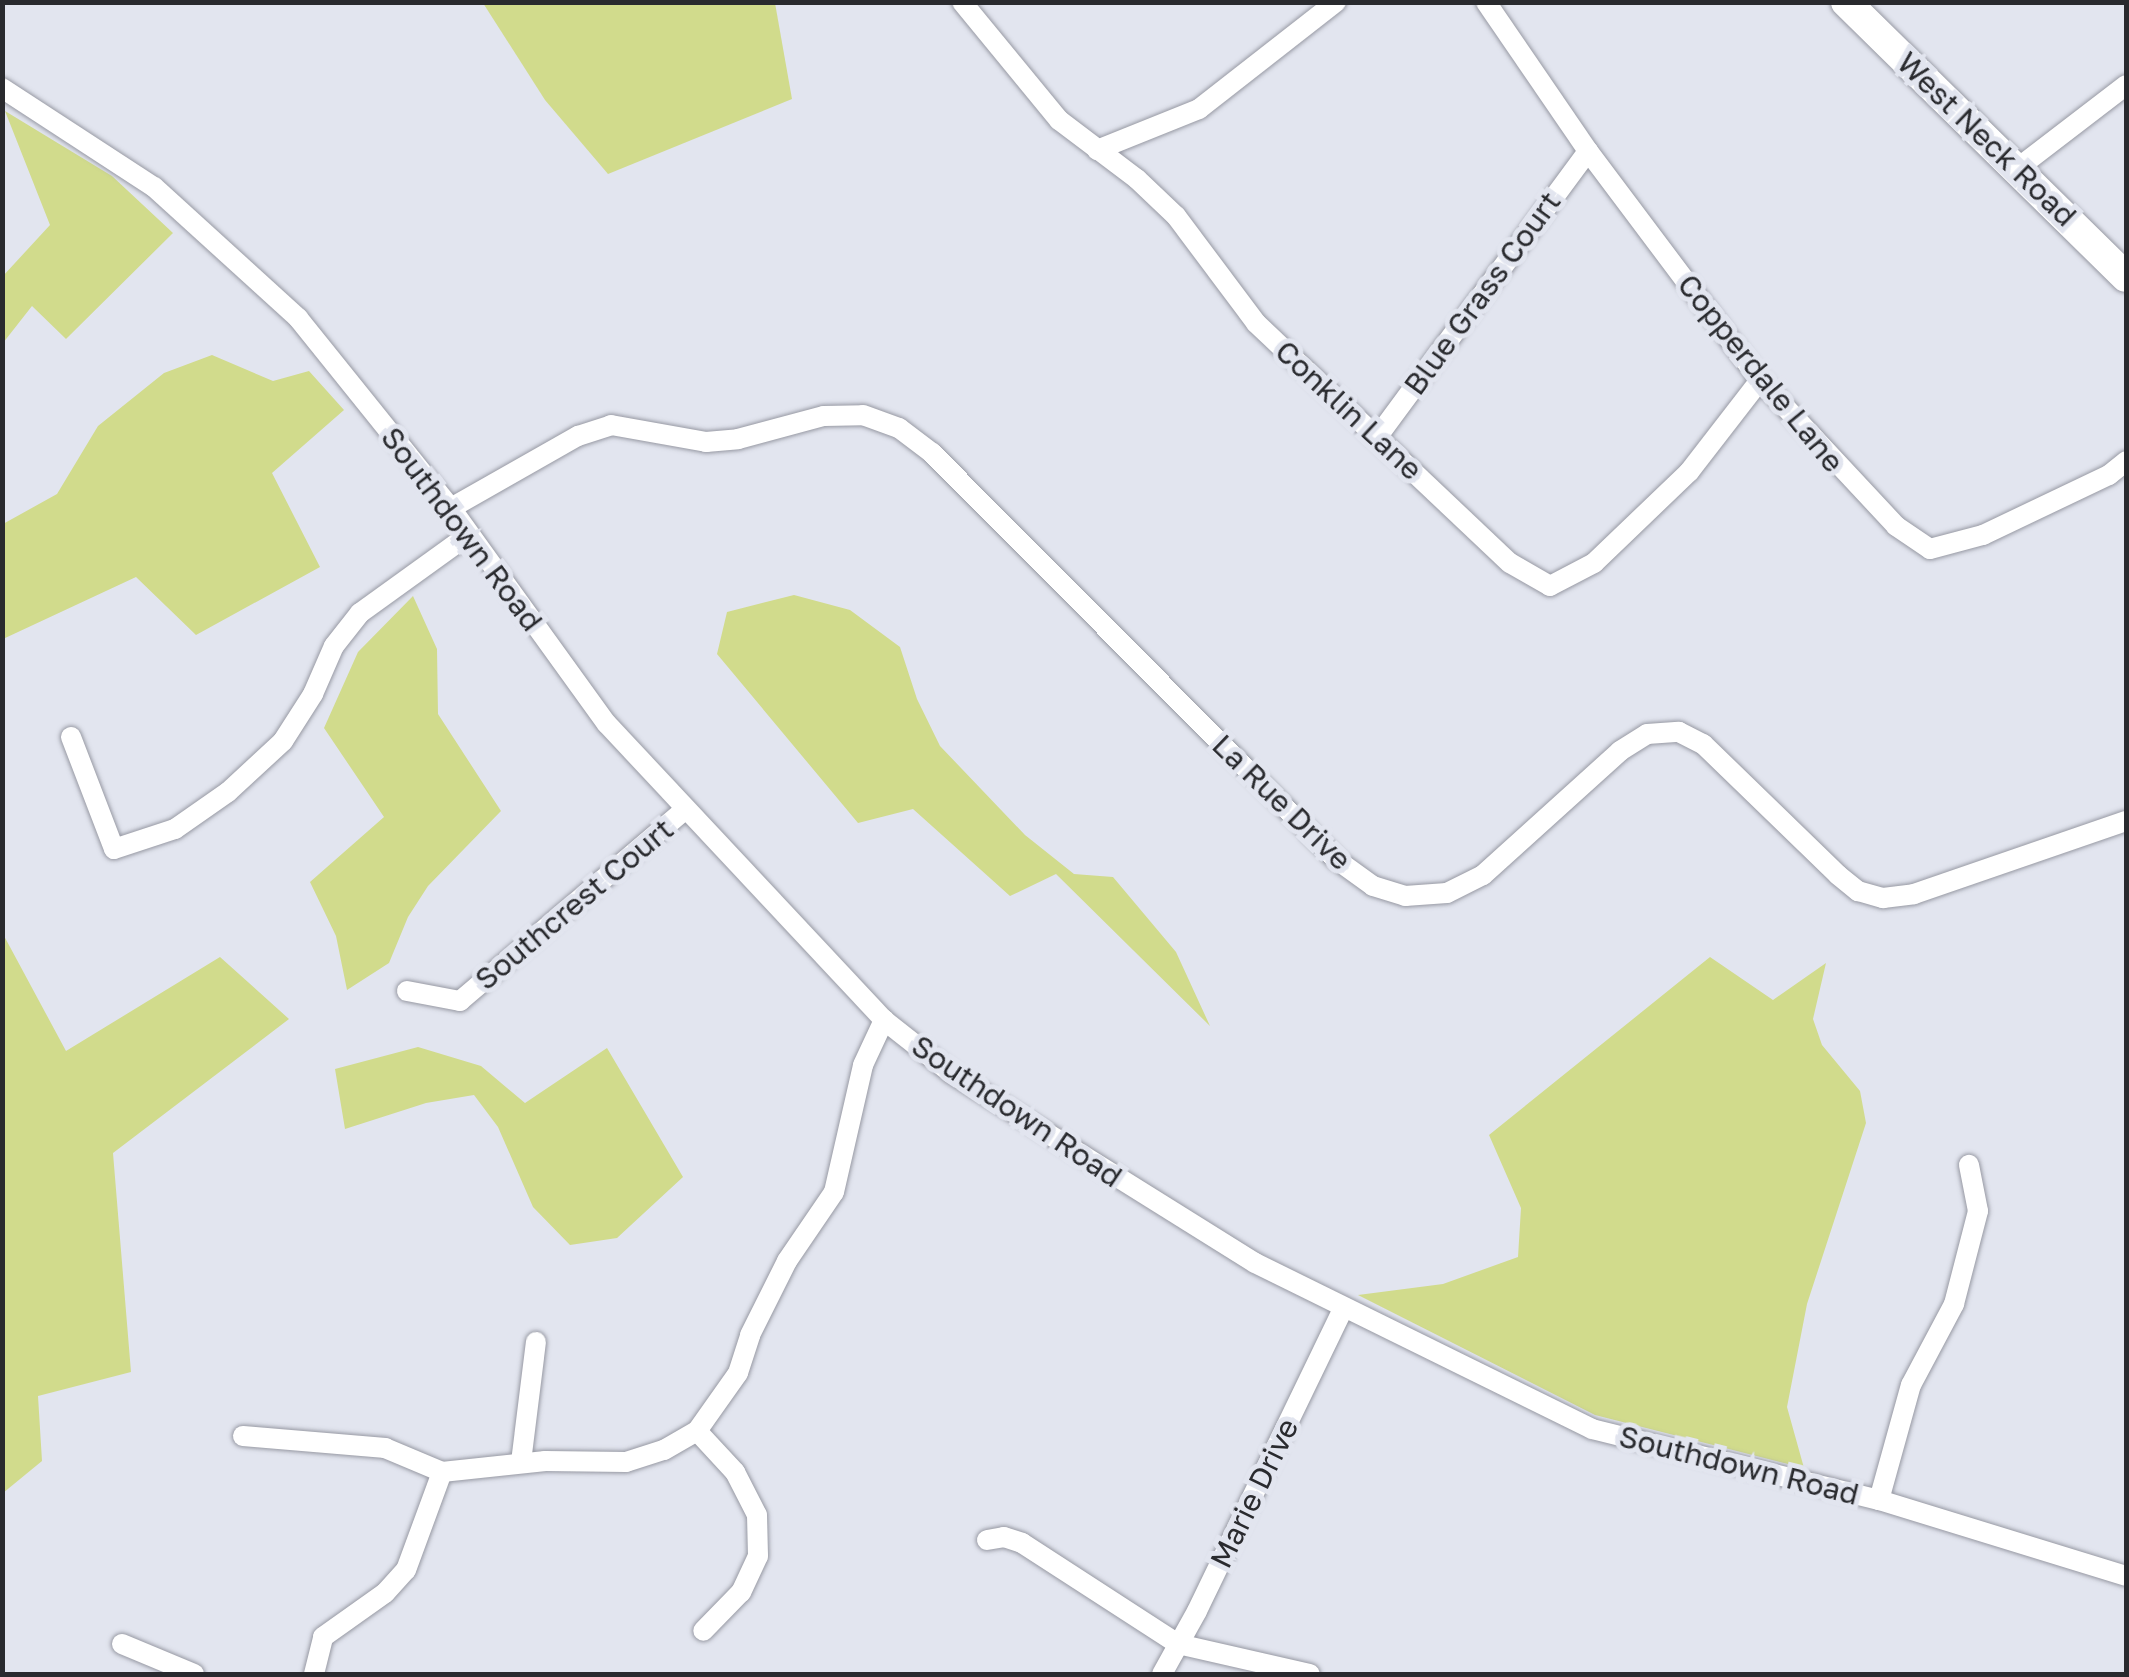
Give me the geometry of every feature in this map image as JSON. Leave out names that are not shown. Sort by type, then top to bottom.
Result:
[{"type":"street","name":"Conklin Lane","points":[[962,2],[1058,120],[1137,178],[1176,216],[1256,322],[1510,563],[1550,586],[1594,563],[1688,472],[1760,380]]},
{"type":"street","points":[[1097,150],[1199,109],[1336,2]]},
{"type":"street","name":"Copperdale Lane","points":[[1486,2],[1588,151],[1760,380],[1849,481],[1896,526],[1930,549],[1982,535],[2109,475],[2126,462]]},
{"type":"street","name":"West Neck Road","points":[[1846,2],[2126,276]]},
{"type":"street","points":[[2018,168],[2126,84]]},
{"type":"street","name":"Southdown Road","points":[[2,88],[154,187],[298,318],[451,508],[607,724],[683,811],[884,1020],[1023,1122],[1255,1263],[1592,1428],[1880,1500],[2126,1576]]},
{"type":"street","name":"Blue Grass Court","points":[[1378,436],[1588,151]]},
{"type":"street","name":"La Rue Drive","points":[[451,508],[578,436],[611,425],[706,442],[738,439],[824,416],[863,416],[899,428],[932,453],[1336,860],[1373,886],[1405,896],[1446,893],[1483,875],[1620,751],[1647,734],[1679,732],[1702,744],[1858,892],[1884,898],[1914,894],[2126,821]]},
{"type":"street","points":[[72,737],[114,848],[175,829],[228,792],[283,741],[313,694],[334,646],[360,613],[468,535]]},
{"type":"street","name":"Southcrest Court","points":[[406,992],[460,1001],[683,811]]},
{"type":"street","points":[[243,1436],[385,1448],[442,1472],[521,1462],[626,1462],[664,1450],[696,1431],[738,1373],[750,1334],[786,1261],[834,1192],[863,1065],[884,1020]]},
{"type":"street","points":[[1880,1500],[1911,1385],[1954,1304],[1978,1210],[1969,1165]]},
{"type":"street","name":"Marie Drive","points":[[1162,1674],[1343,1309]]},
{"type":"street","points":[[521,1462],[536,1342]]},
{"type":"street","points":[[696,1431],[735,1472],[757,1515],[758,1556],[741,1592],[703,1631]]},
{"type":"street","points":[[314,1674],[323,1637],[385,1593],[406,1570],[442,1472]]},
{"type":"street","points":[[987,1540],[1004,1537],[1022,1543],[1178,1644],[1310,1674]]},
{"type":"street","points":[[122,1644],[194,1674]]},
{"type":"green space","points":[[483,3],[775,3],[792,99],[608,174],[545,100]]},
{"type":"green space","points":[[5,111],[112,176],[173,233],[66,339],[32,306],[3,343],[3,276],[50,225]]},
{"type":"green space","points":[[212,355],[273,381],[309,371],[344,410],[272,473],[320,567],[196,635],[136,577],[3,639],[3,524],[57,494],[98,426],[164,373]]},
{"type":"green space","points":[[794,595],[850,610],[900,647],[917,699],[940,746],[1025,835],[1074,874],[1113,877],[1176,952],[1210,1026],[1056,874],[1010,896],[913,809],[858,823],[717,654],[727,612]]},
{"type":"green space","points":[[413,596],[437,649],[438,714],[501,811],[428,886],[408,917],[389,963],[347,990],[336,936],[310,882],[384,817],[324,728],[358,652]]},
{"type":"green space","points":[[3,934],[66,1051],[220,957],[289,1019],[113,1153],[131,1372],[38,1396],[42,1461],[3,1493]]},
{"type":"green space","points":[[1710,957],[1773,1000],[1826,963],[1813,1019],[1822,1045],[1860,1091],[1866,1123],[1807,1304],[1787,1407],[1804,1468],[1595,1415],[1358,1295],[1443,1284],[1518,1257],[1521,1208],[1489,1135]]},
{"type":"green space","points":[[418,1047],[481,1066],[525,1103],[607,1048],[683,1177],[617,1238],[570,1245],[533,1207],[498,1127],[474,1095],[426,1103],[345,1129],[335,1069]]}]
